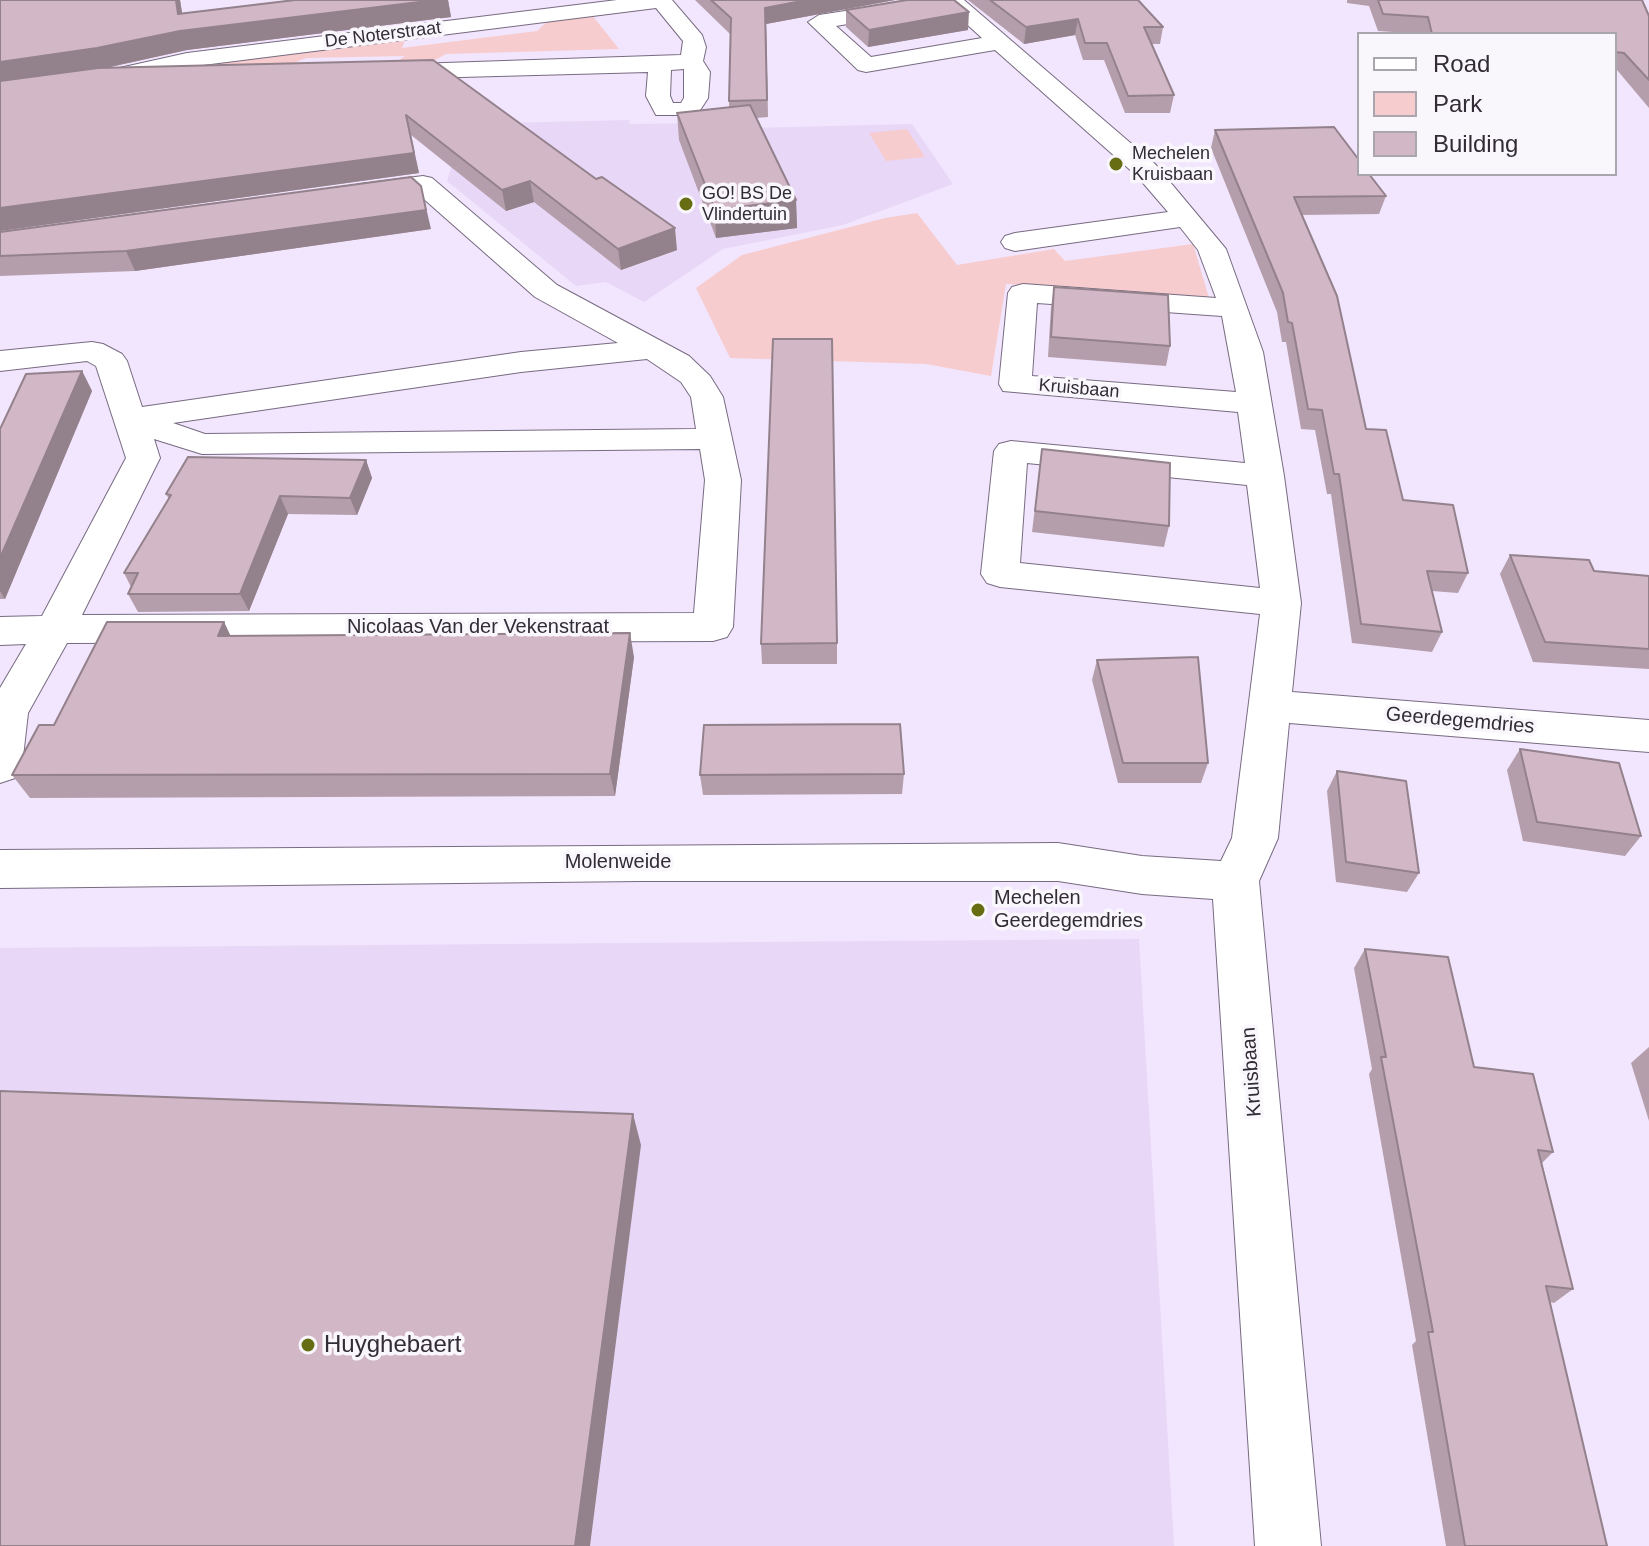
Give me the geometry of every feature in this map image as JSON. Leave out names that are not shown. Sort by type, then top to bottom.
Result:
[{"type":"street","name":"De Noterstraat","points":[[0,93],[106,78],[187,60],[660,0],[694,40],[691,61],[698,72],[696,98],[688,110],[665,110],[658,96],[660,65]]},
{"type":"street","points":[[834,0],[802,5],[866,65],[1000,42]]},
{"type":"street","name":"Kruisbaan","points":[[819,22],[939,2],[1000,42],[1146,170],[1212,249],[1235,308],[1255,403],[1281,603],[1255,838],[1235,881],[1288,1546]]},
{"type":"street","name":"De Noterstraat","points":[[363,73],[660,65],[691,61]]},
{"type":"street","name":"De Noterstraat","points":[[106,78],[242,76]]},
{"type":"street","name":"Nicolaas Van der Vekenstraat","points":[[0,631],[713,627],[723,480],[707,397],[694,376],[678,363],[649,349],[534,326],[423,184],[332,196]]},
{"type":"street","points":[[1015,242],[1187,218]]},
{"type":"street","name":"Kruisbaan","points":[[1235,308],[1023,293],[1015,384],[1255,403]]},
{"type":"street","points":[[130,419],[534,326],[649,349]]},
{"type":"street","points":[[0,361],[92,351],[111,361],[118,391],[143,458],[55,629],[4,720],[0,766]]},
{"type":"street","points":[[130,419],[202,444],[714,439]]},
{"type":"street","points":[[1266,476],[1011,451],[1000,574],[1281,603]]},
{"type":"street","name":"Geerdegemdries","points":[[1271,706],[1649,736]]},
{"type":"street","name":"Molenweide","points":[[0,869],[641,862],[1058,862],[1142,875],[1235,881]]},
{"type":"shaded area","name":"GO! BS De Vlindertuin","points":[[629,120],[630,124],[707,123],[752,128],[912,124],[953,184],[843,225],[723,249],[644,302],[606,282],[576,286],[447,181],[464,124]]},
{"type":"shaded area","points":[[1139,939],[1174,1546],[0,1546],[0,948]]},
{"type":"green space","points":[[592,15],[619,49],[446,54],[426,65],[391,66],[405,56],[306,58],[282,68],[185,67],[406,38],[402,48],[537,31],[549,20]]},
{"type":"green space","points":[[907,129],[925,157],[886,161],[869,133]]},
{"type":"green space","points":[[917,213],[957,265],[1054,249],[1065,261],[1193,244],[1209,298],[1006,284],[991,376],[926,364],[730,358],[696,288],[742,255],[885,218]]},
{"type":"building","points":[[0,0],[176,0],[178,14],[295,0],[436,0],[180,31],[97,48],[0,62]]},
{"type":"building","points":[[711,0],[807,0],[765,8],[767,100],[729,101],[731,18]]},
{"type":"building","points":[[907,0],[954,0],[969,12],[869,30],[846,10]]},
{"type":"building","points":[[990,0],[1138,0],[1163,27],[1144,27],[1174,95],[1128,96],[1107,43],[1085,43],[1078,19],[1026,27]]},
{"type":"building","points":[[1378,0],[1642,0],[1649,16],[1649,80],[1624,53],[1617,52],[1617,32],[1432,32],[1428,17],[1383,14]]},
{"type":"building","points":[[433,60],[596,179],[602,177],[675,228],[618,249],[530,181],[502,190],[406,115],[414,153],[0,208],[0,81],[98,68]]},
{"type":"building","points":[[750,105],[796,200],[715,210],[677,113]]},
{"type":"building","points":[[1334,127],[1357,157],[1357,176],[1371,176],[1386,196],[1294,197],[1337,296],[1366,429],[1386,430],[1403,500],[1453,505],[1468,573],[1427,571],[1442,632],[1361,624],[1339,474],[1334,474],[1322,410],[1308,409],[1292,323],[1288,322],[1283,293],[1215,130]]},
{"type":"building","points":[[411,177],[421,186],[426,210],[126,251],[0,256],[0,232]]},
{"type":"building","points":[[1054,287],[1168,295],[1170,346],[1051,337]]},
{"type":"building","points":[[773,339],[832,339],[837,643],[761,644]]},
{"type":"building","points":[[82,371],[0,558],[0,429],[26,374]]},
{"type":"building","points":[[1042,449],[1170,463],[1169,526],[1035,511]]},
{"type":"building","points":[[188,457],[366,460],[350,498],[280,496],[240,594],[128,594],[138,573],[124,573],[171,495],[166,494]]},
{"type":"building","points":[[1510,555],[1589,560],[1594,571],[1649,576],[1649,649],[1545,642]]},
{"type":"building","points":[[107,622],[224,622],[218,636],[630,633],[610,774],[12,775],[39,725],[54,725]]},
{"type":"building","points":[[1198,657],[1208,763],[1123,763],[1097,660]]},
{"type":"building","points":[[900,724],[904,774],[700,775],[704,725]]},
{"type":"building","points":[[1520,749],[1619,763],[1641,836],[1537,822]]},
{"type":"building","points":[[1337,771],[1406,781],[1419,873],[1346,862]]},
{"type":"building","points":[[1365,949],[1448,957],[1474,1067],[1533,1074],[1553,1152],[1538,1150],[1573,1289],[1546,1286],[1607,1546],[1465,1546],[1428,1332],[1433,1332],[1381,1057],[1386,1057]]},
{"type":"building","name":"Huyghebaert","points":[[0,1091],[633,1114],[575,1546],[0,1546]]},
{"type":"place","name":"Mechelen Kruisbaan","points":[[1116,164]]},
{"type":"place","name":"GO! BS De Vlindertuin","points":[[686,204]]},
{"type":"place","name":"Mechelen Geerdegemdries","points":[[978,910]]},
{"type":"place","name":"Huyghebaert","points":[[308,1345]]}]
